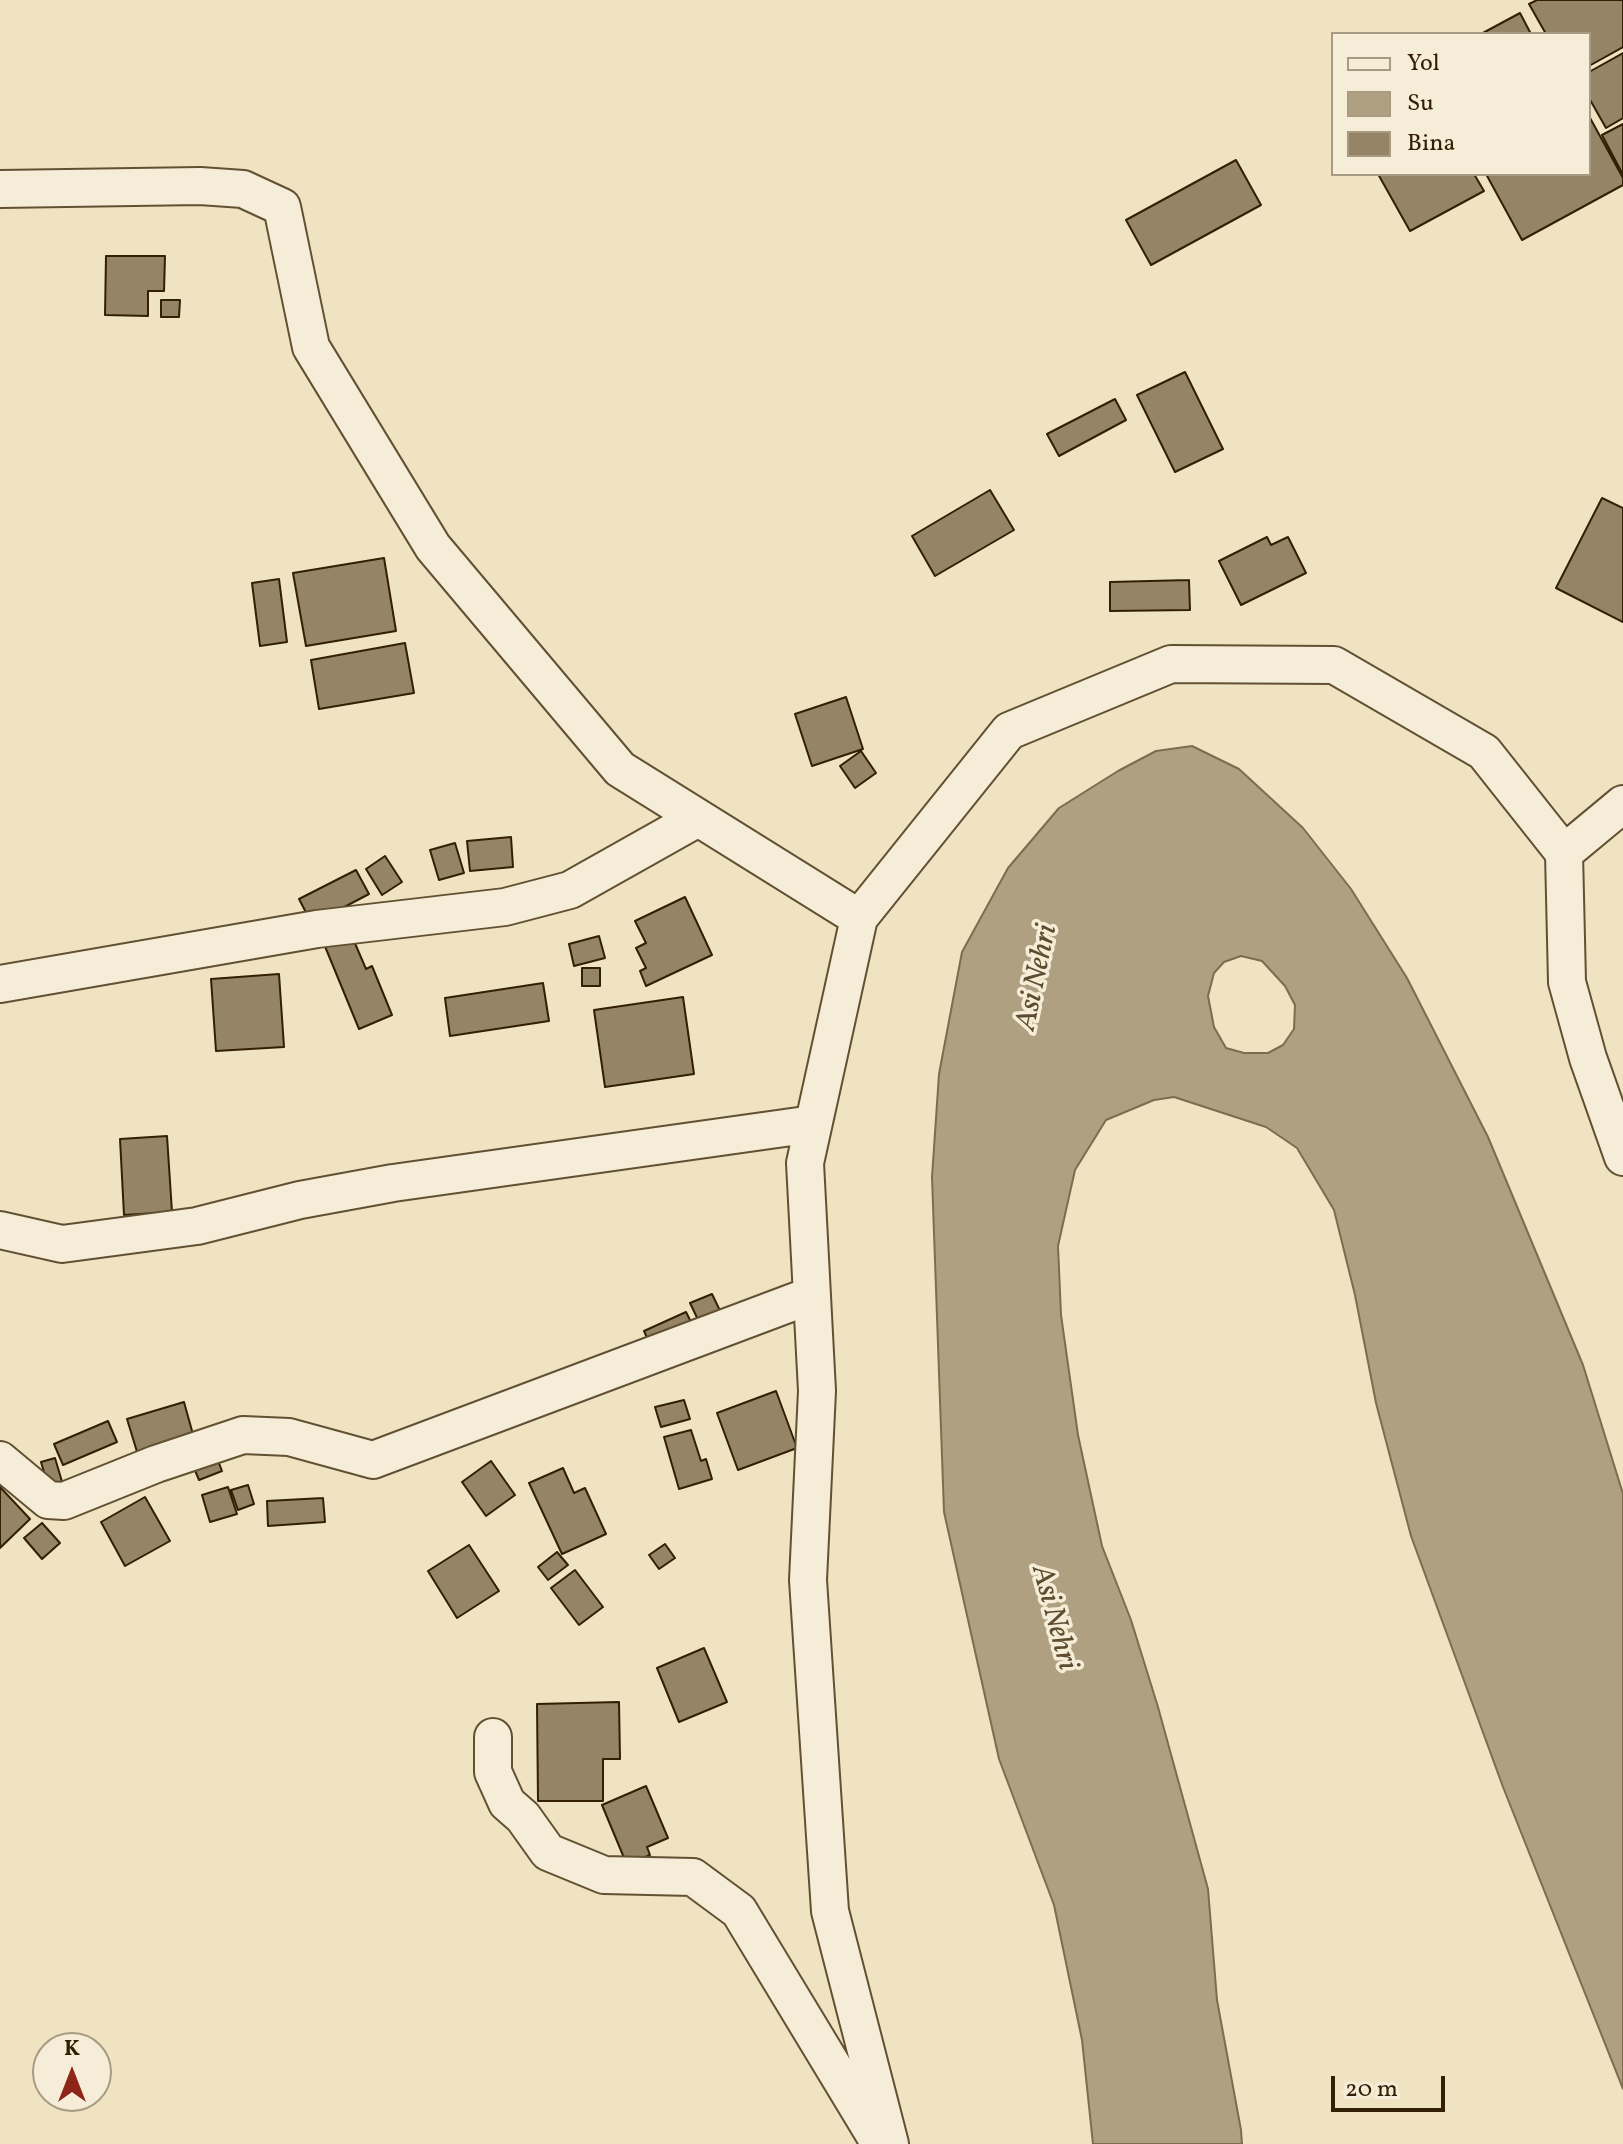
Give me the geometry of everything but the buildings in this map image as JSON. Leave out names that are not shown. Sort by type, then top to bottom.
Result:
[{"type":"street","points":[[0,189],[200,186],[243,189],[282,207],[311,347],[433,547],[620,769],[859,918]]},
{"type":"street","points":[[890,2144],[830,1911],[808,1580],[817,1391],[805,1163],[859,918],[1009,731],[1171,664],[1334,665],[1484,752],[1564,853],[1567,982],[1588,1058],[1623,1157]]},
{"type":"street","points":[[1564,853],[1623,804]]},
{"type":"street","points":[[0,984],[317,929],[505,907],[570,890],[698,818]]},
{"type":"street","points":[[0,1230],[62,1244],[197,1226],[300,1200],[393,1183],[813,1124]]},
{"type":"street","points":[[0,1460],[48,1500],[64,1501],[156,1464],[243,1435],[289,1437],[373,1460],[812,1295]]},
{"type":"street","points":[[493,1737],[493,1772],[507,1803],[523,1817],[548,1852],[604,1875],[693,1877],[739,1911],[880,2144]]},
{"type":"water","name":"Asi Nehri","points":[[1192,746],[1239,769],[1303,828],[1351,889],[1407,978],[1488,1137],[1583,1365],[1623,1494],[1623,2089],[1503,1787],[1411,1536],[1376,1403],[1355,1295],[1334,1210],[1297,1148],[1266,1127],[1174,1097],[1154,1100],[1106,1120],[1075,1170],[1058,1246],[1061,1315],[1078,1435],[1102,1546],[1131,1620],[1158,1707],[1208,1889],[1217,2000],[1242,2144],[1093,2144],[1082,2040],[1054,1905],[999,1759],[944,1512],[932,1177],[939,1074],[962,952],[1008,868],[1059,808],[1156,751]],"holes":[[[1241,956],[1262,961],[1285,986],[1295,1005],[1294,1029],[1283,1045],[1268,1053],[1244,1053],[1226,1048],[1214,1027],[1208,996],[1214,973],[1224,962]]]}]
